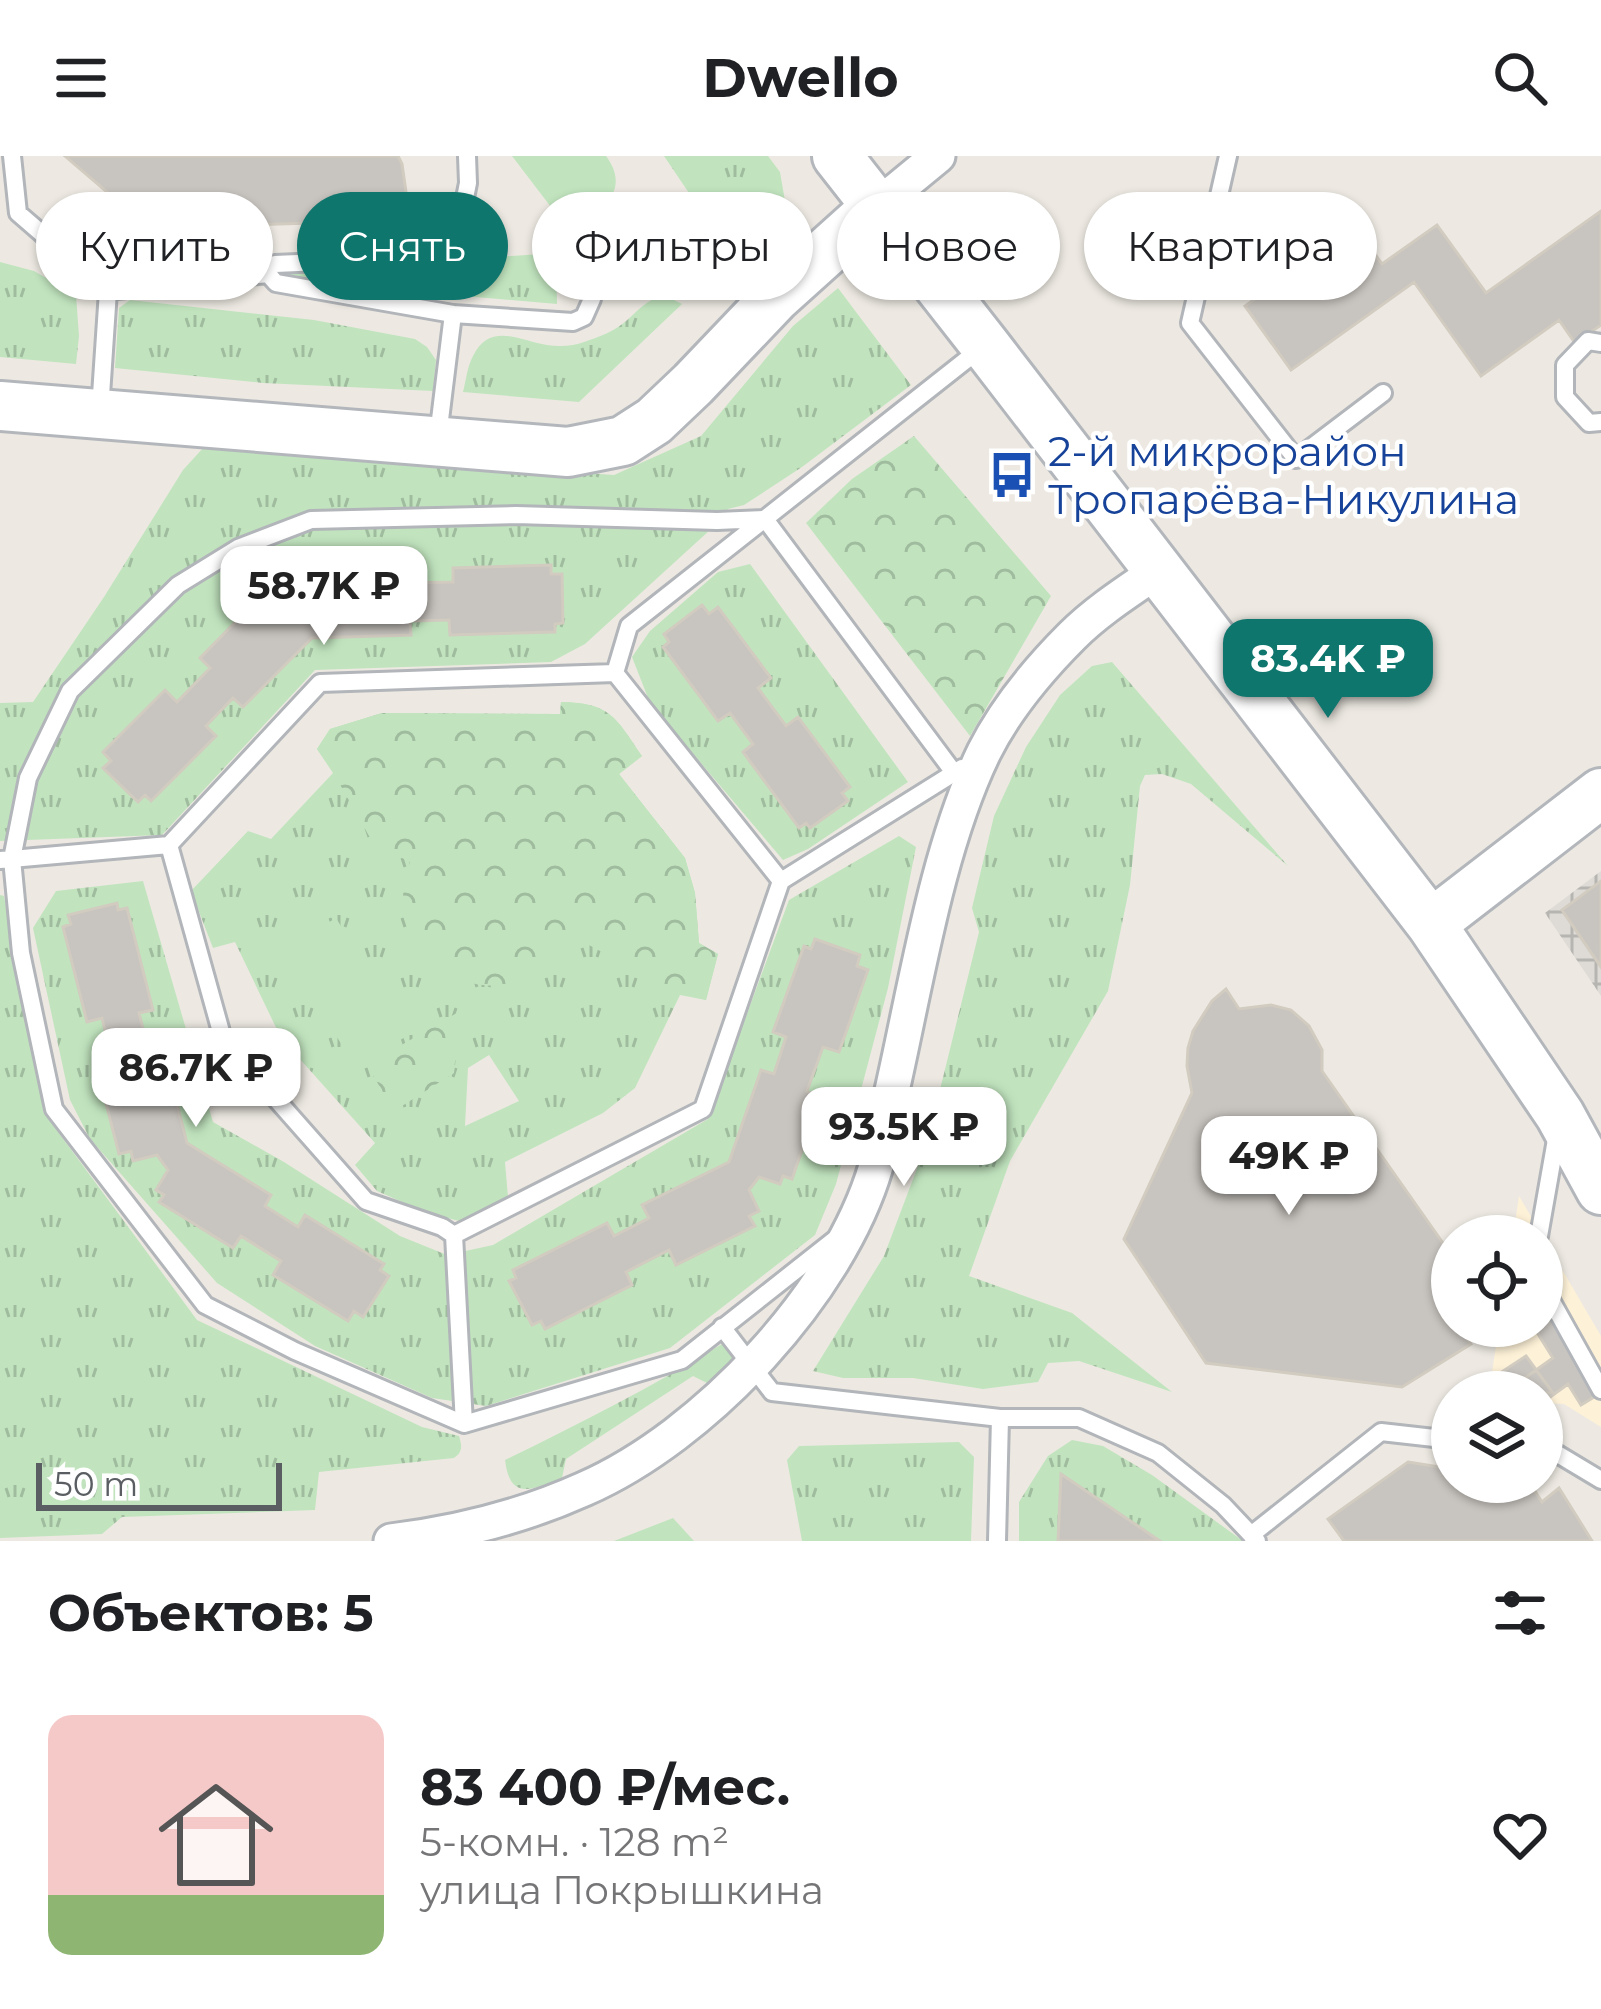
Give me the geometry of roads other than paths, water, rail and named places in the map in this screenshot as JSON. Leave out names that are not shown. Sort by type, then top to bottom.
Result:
[{"type":"main road","points":[[837,156],[865,192]]},
{"type":"main road","points":[[0,406],[568,452],[623,441],[654,421],[837,242]]},
{"type":"main road","points":[[949,300],[1431,924],[1560,1115],[1601,1190]]},
{"type":"main road","points":[[1431,924],[1601,793]]},
{"type":"street","points":[[894,192],[938,156]]},
{"type":"street","points":[[391,1541],[505,1518],[586,1489],[643,1456],[697,1417],[752,1366],[814,1292],[855,1223],[877,1165],[938,890],[962,805],[986,749],[1027,686],[1074,634],[1159,570]]},
{"type":"lane","points":[[12,156],[9,213],[36,234]]},
{"type":"lane","points":[[273,266],[434,256],[459,228],[468,182],[467,156]]},
{"type":"lane","points":[[1228,156],[1190,323],[1296,458],[1383,393]]},
{"type":"lane","points":[[273,280],[454,314],[573,322],[584,317],[592,300]]},
{"type":"lane","points":[[99,416],[108,300]]},
{"type":"lane","points":[[437,442],[454,314]]},
{"type":"lane","points":[[1601,343],[1588,341],[1565,365],[1565,397],[1589,423],[1601,422]]},
{"type":"lane","points":[[615,673],[629,626],[985,345]]},
{"type":"lane","points":[[765,519],[493,515],[311,520],[238,548],[178,586],[70,691],[28,778],[6,859],[54,1109],[205,1305],[295,1351],[464,1424],[682,1360],[855,1223]]},
{"type":"lane","points":[[765,519],[955,774]]},
{"type":"lane","points":[[6,859],[169,845],[320,683],[615,673]]},
{"type":"lane","points":[[615,673],[781,881]]},
{"type":"lane","points":[[454,1235],[703,1109],[781,881],[955,774],[986,749]]},
{"type":"lane","points":[[169,845],[223,1040],[366,1201],[454,1235]]},
{"type":"lane","points":[[1543,1215],[1560,1115]]},
{"type":"lane","points":[[454,1235],[464,1424]]},
{"type":"lane","points":[[1563,1322],[1601,1390]]},
{"type":"lane","points":[[722,1327],[772,1392],[1000,1418],[1079,1418],[1158,1453],[1223,1505],[1254,1538],[1381,1432],[1431,1438]]},
{"type":"lane","points":[[997,1541],[1000,1418]]},
{"type":"lane","points":[[1563,1457],[1601,1480]]},
{"type":"place","name":"2-й микрорайон Тропарёва-Никулина","points":[[1012,475]]}]
